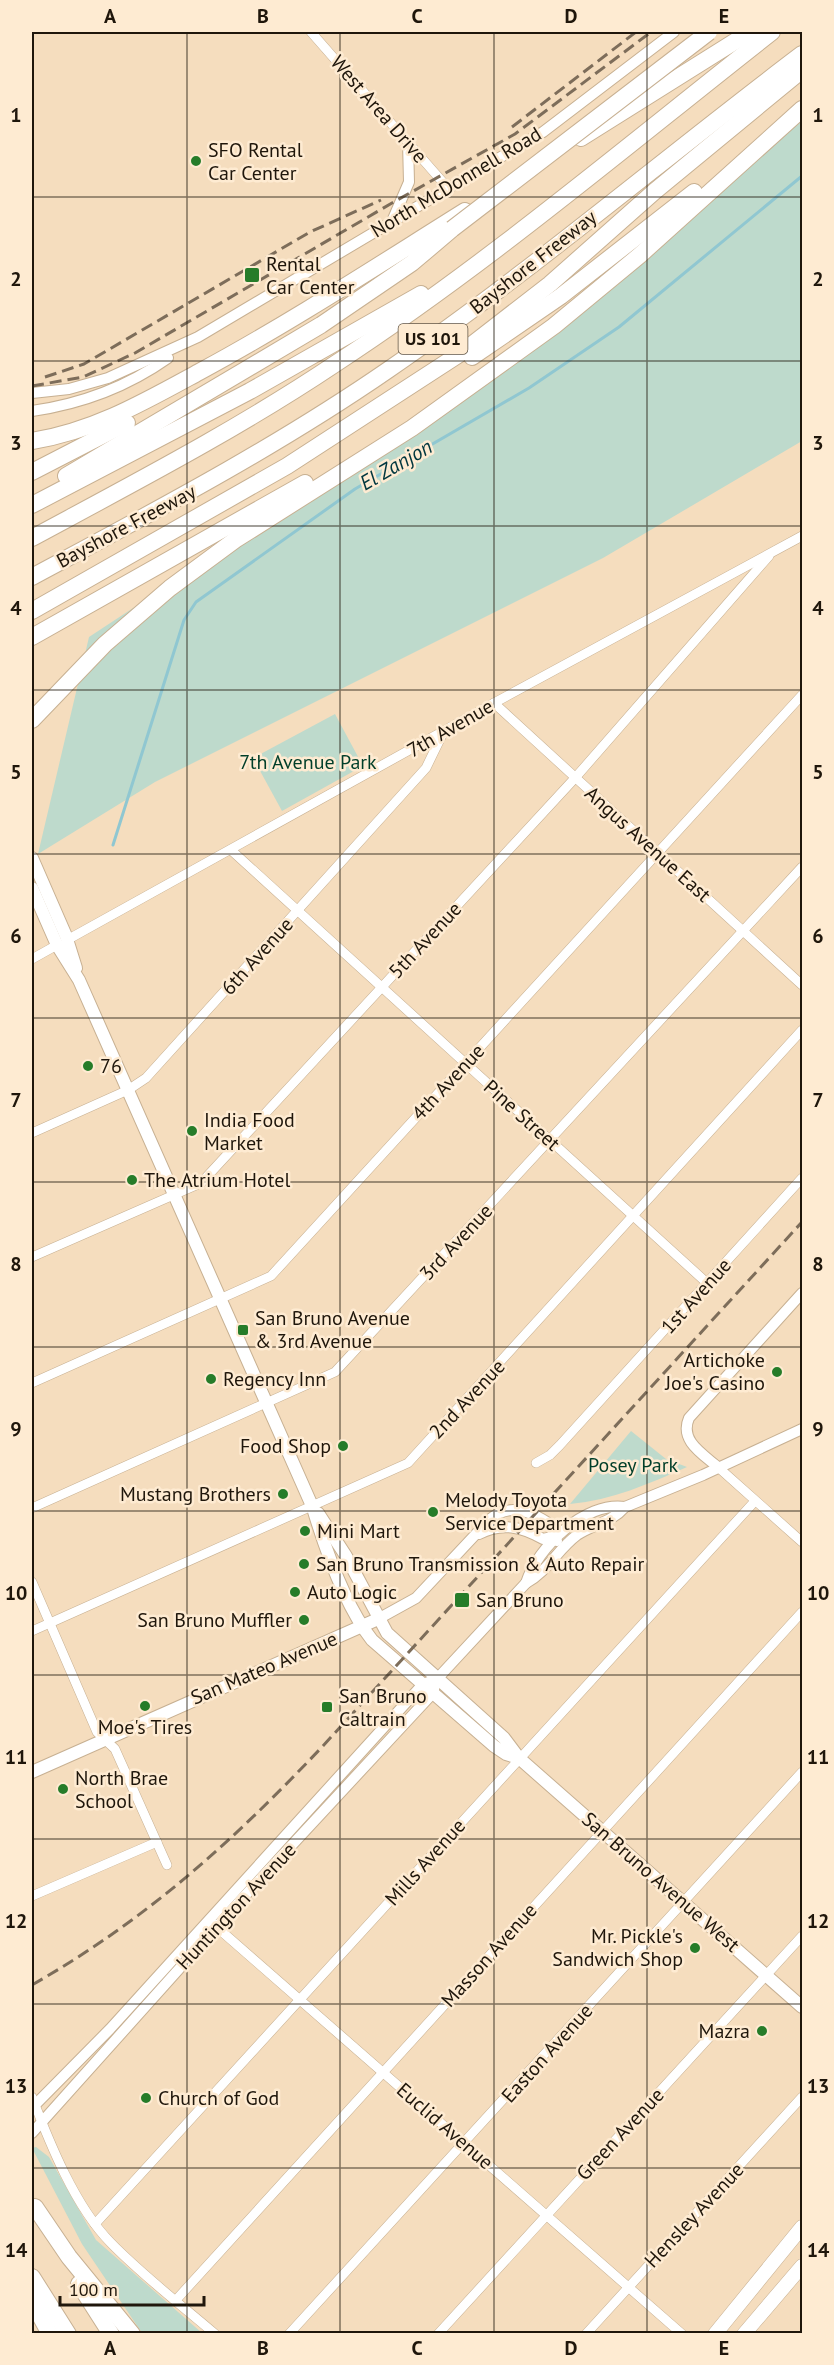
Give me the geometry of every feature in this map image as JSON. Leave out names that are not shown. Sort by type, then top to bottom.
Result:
[{"type":"highway","points":[[32,495],[106,454],[285,342],[452,230],[709,32]]},
{"type":"highway","points":[[32,441],[69,434],[118,416],[246,347],[750,32]]},
{"type":"highway","name":"Bayshore Freeway","points":[[32,538],[192,451],[276,402],[393,325],[772,32]]},
{"type":"highway","name":"Bayshore Freeway","points":[[32,577],[236,465],[366,385],[461,318],[802,54]]},
{"type":"highway","points":[[32,611],[288,466],[461,353],[550,284],[670,178],[802,70]]},
{"type":"highway","points":[[166,535],[218,517],[360,433],[501,338],[629,244],[802,107]]},
{"type":"highway","points":[[32,720],[112,636],[186,575],[244,534],[396,439],[554,326],[609,281],[802,107]]},
{"type":"highway","points":[[32,505],[250,392],[481,259]]},
{"type":"highway","points":[[32,637],[339,463],[554,326]]},
{"type":"highway","points":[[32,472],[285,342]]},
{"type":"highway","points":[[33,2204],[111,2334]]},
{"type":"highway","points":[[33,2204],[69,2257],[132,2334]]},
{"type":"highway","points":[[32,2277],[68,2334]]},
{"type":"highway","points":[[32,2301],[50,2334]]},
{"type":"main road","points":[[32,858],[62,943]]},
{"type":"main road","points":[[32,888],[79,980],[313,1508]]},
{"type":"main road","name":"San Bruno Avenue West","points":[[313,1508],[346,1556],[378,1619],[393,1639],[504,1738],[519,1758],[802,2007]]},
{"type":"main road","name":"San Bruno Avenue West","points":[[313,1508],[322,1539],[361,1626],[372,1640],[494,1746],[506,1754],[519,1758]]},
{"type":"main road","name":"San Mateo Avenue","points":[[32,1772],[104,1738],[378,1619]]},
{"type":"main road","points":[[715,2334],[802,2228]]},
{"type":"main road","points":[[744,2334],[802,2266]]},
{"type":"street","name":"West Area Drive","points":[[311,32],[447,187]]},
{"type":"street","name":"North McDonnell Road","points":[[32,411],[72,404],[122,385],[151,370],[198,337],[393,219],[543,132],[674,32]]},
{"type":"street","points":[[393,219],[409,182],[408,142]]},
{"type":"street","name":"North McDonnell Road","points":[[32,393],[69,389],[108,378],[198,337]]},
{"type":"street","name":"7th Avenue","points":[[32,959],[494,703],[769,556],[802,536]]},
{"type":"street","name":"5th Avenue","points":[[32,1257],[201,1183],[575,778],[769,556]]},
{"type":"street","name":"4th Avenue","points":[[32,1383],[271,1276],[802,695]]},
{"type":"street","name":"Angus Avenue East","points":[[494,703],[802,985]]},
{"type":"street","name":"6th Avenue","points":[[32,1133],[128,1090],[146,1078],[426,768],[443,733]]},
{"type":"street","name":"Pine Street","points":[[231,850],[707,1283]]},
{"type":"street","name":"3rd Avenue","points":[[32,1508],[335,1372],[802,867]]},
{"type":"street","name":"2nd Avenue","points":[[32,1631],[313,1508],[408,1463],[802,1030]]},
{"type":"street","name":"1st Avenue","points":[[536,1463],[560,1445],[802,1178]]},
{"type":"street","points":[[802,1293],[689,1418],[685,1428],[688,1440],[802,1542]]},
{"type":"street","points":[[565,1548],[578,1534],[616,1517],[624,1507],[719,1468],[802,1429]]},
{"type":"street","name":"Mills Avenue","points":[[95,2224],[755,1501]]},
{"type":"street","points":[[556,1537],[573,1523],[612,1505],[624,1507]]},
{"type":"street","name":"San Mateo Avenue","points":[[378,1619],[416,1598],[494,1516],[506,1511],[520,1510],[534,1514],[554,1527],[556,1537],[565,1548]]},
{"type":"street","name":"San Mateo Avenue","points":[[476,1535],[487,1530],[511,1526],[528,1530],[543,1539],[556,1537]]},
{"type":"street","name":"Huntington Avenue","points":[[526,1583],[531,1567],[556,1537]]},
{"type":"street","name":"Huntington Avenue","points":[[33,2103],[110,2029],[212,1923],[526,1583],[540,1575],[565,1548]]},
{"type":"street","points":[[32,1582],[98,1732],[115,1749],[167,1865]]},
{"type":"street","name":"Masson Avenue","points":[[176,2300],[802,1612]]},
{"type":"street","name":"Easton Avenue","points":[[289,2334],[465,2144],[802,1772]]},
{"type":"street","points":[[32,1896],[157,1842]]},
{"type":"street","name":"Huntington Avenue","points":[[32,2133],[212,1923]]},
{"type":"street","name":"Euclid Avenue","points":[[212,1923],[682,2334]]},
{"type":"street","name":"Green Avenue","points":[[438,2334],[802,1936]]},
{"type":"street","name":"Hensley Avenue","points":[[586,2334],[802,2097]]},
{"type":"street","points":[[33,2103],[83,2207],[95,2224],[110,2242],[215,2334]]},
{"type":"green space","points":[[802,120],[802,441],[603,558],[155,782],[38,854],[89,637],[430,413],[601,294]]},
{"type":"green space","name":"7th Avenue Park","points":[[335,714],[363,766],[282,811],[253,758]]},
{"type":"green space","name":"Posey Park","points":[[631,1431],[666,1459],[687,1467],[616,1495],[570,1504]]},
{"type":"green space","points":[[36,2147],[49,2157],[96,2240],[202,2333],[142,2333],[82,2244],[32,2148]]},
{"type":"waterway","name":"El Zanjon","points":[[113,845],[184,620],[196,602],[355,489],[529,388],[619,327],[802,176]]},
{"type":"railway","points":[[512,127],[636,32]]},
{"type":"railway","points":[[32,386],[83,377],[135,353],[515,134],[651,32]]},
{"type":"railway","points":[[45,377],[84,364],[310,232],[381,200]]},
{"type":"railway","points":[[32,1985],[74,1960],[150,1906],[221,1847],[288,1782],[802,1222]]},
{"type":"place","name":"SFO Rental Car Center","points":[[196,161]]},
{"type":"place","name":"Rental Car Center","points":[[252,275]]},
{"type":"place","name":"76","points":[[88,1066]]},
{"type":"place","name":"India Food Market","points":[[192,1131]]},
{"type":"place","name":"The Atrium Hotel","points":[[132,1180]]},
{"type":"place","name":"San Bruno Avenue & 3rd Avenue","points":[[243,1330]]},
{"type":"place","name":"Artichoke Joe's Casino","points":[[777,1372]]},
{"type":"place","name":"Regency Inn","points":[[211,1379]]},
{"type":"place","name":"Food Shop","points":[[343,1446]]},
{"type":"place","name":"Mustang Brothers","points":[[283,1494]]},
{"type":"place","name":"Melody Toyota Service Department","points":[[433,1512]]},
{"type":"place","name":"Mini Mart","points":[[305,1531]]},
{"type":"place","name":"San Bruno Transmission & Auto Repair","points":[[304,1564]]},
{"type":"place","name":"Auto Logic","points":[[295,1592]]},
{"type":"place","name":"San Bruno","points":[[462,1600]]},
{"type":"place","name":"San Bruno Muffler","points":[[304,1620]]},
{"type":"place","name":"Moe's Tires","points":[[145,1706]]},
{"type":"place","name":"San Bruno Caltrain","points":[[327,1707]]},
{"type":"place","name":"North Brae School","points":[[63,1789]]},
{"type":"place","name":"Mr. Pickle's Sandwich Shop","points":[[695,1948]]},
{"type":"place","name":"Mazra","points":[[762,2031]]},
{"type":"place","name":"Church of God","points":[[146,2098]]}]
